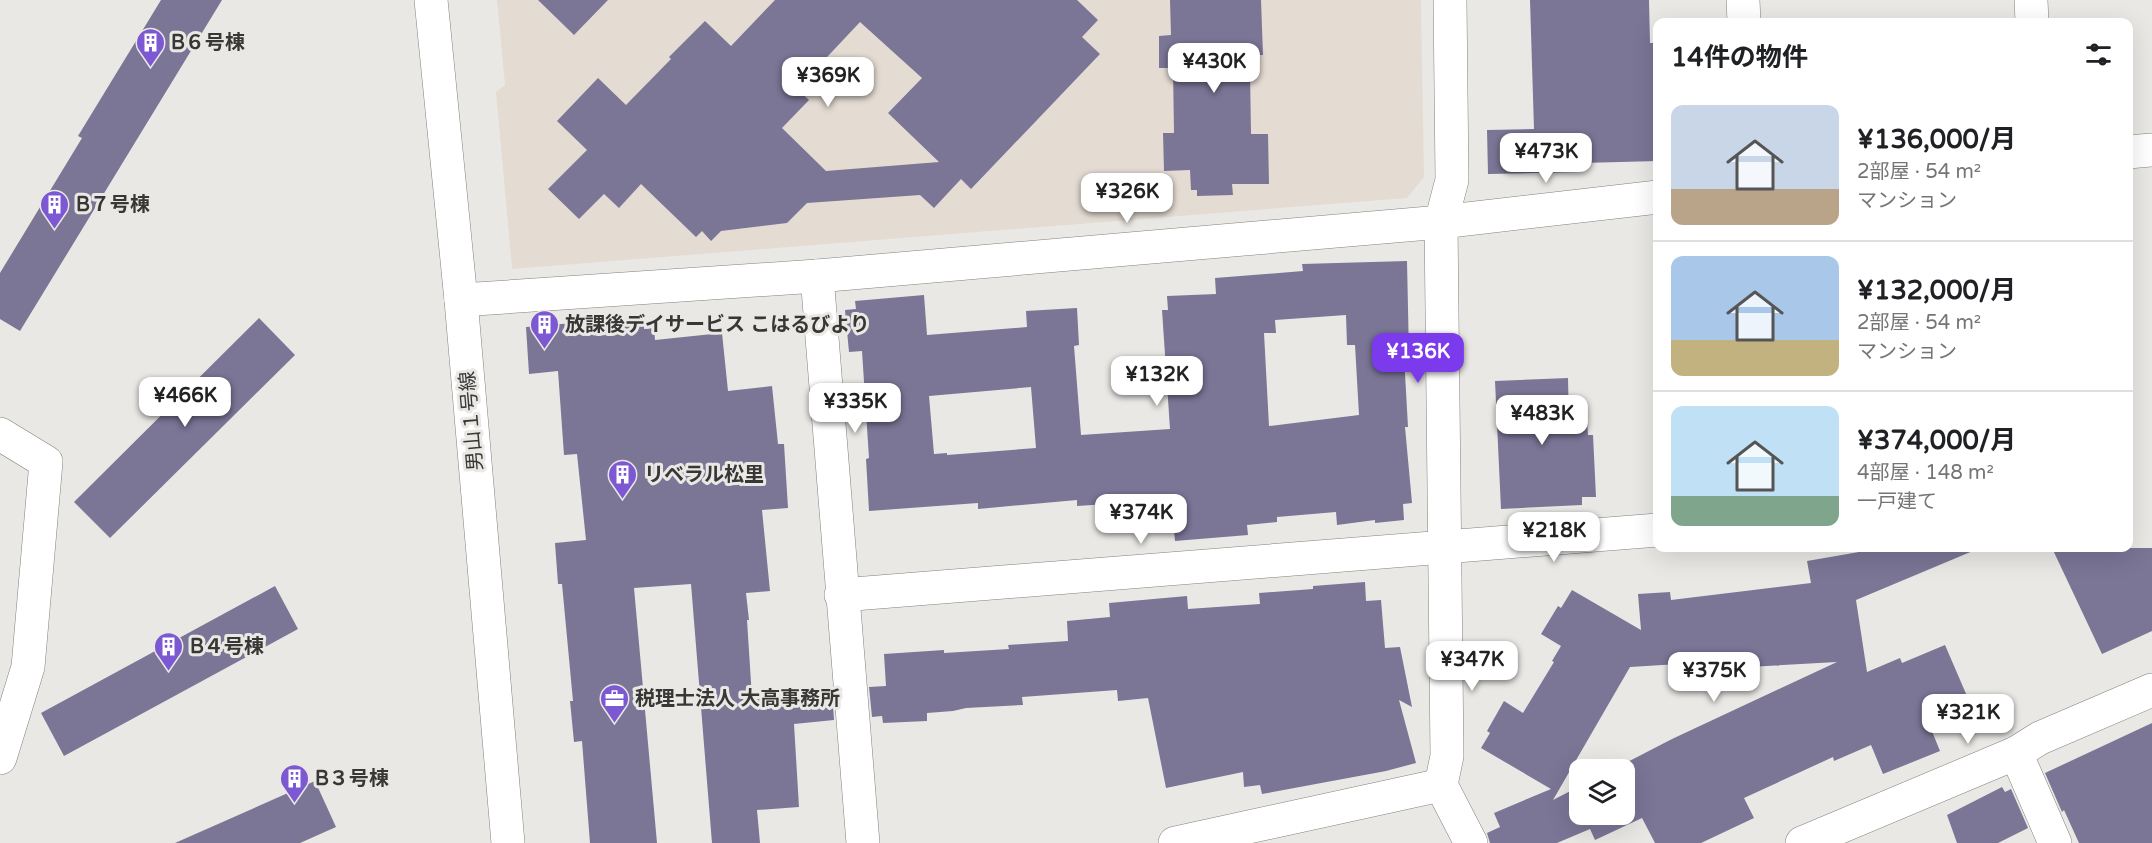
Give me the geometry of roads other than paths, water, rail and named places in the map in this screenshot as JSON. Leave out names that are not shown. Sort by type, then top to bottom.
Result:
[{"type":"street","name":"男山１号線","points":[[431,0],[461,300],[508,843]]},
{"type":"street","points":[[1450,0],[1452,180],[1441,222],[1447,756],[1441,785],[1471,843]]},
{"type":"street","points":[[1743,0],[1744,18]]},
{"type":"street","points":[[2031,0],[2032,18]]},
{"type":"street","points":[[2133,152],[2152,150]]},
{"type":"street","points":[[461,300],[817,276],[1441,222],[1653,197]]},
{"type":"street","points":[[817,276],[841,595],[863,843]]},
{"type":"street","points":[[0,434],[46,462],[28,667],[0,758]]},
{"type":"street","points":[[841,595],[1653,530]]},
{"type":"street","points":[[1802,843],[2016,753],[2040,738],[2152,690]]},
{"type":"street","points":[[2016,753],[2055,843]]},
{"type":"street","points":[[1175,843],[1441,785]]},
{"type":"place","name":"B６号棟","points":[[150,68]]},
{"type":"place","name":"B７号棟","points":[[55,230]]},
{"type":"place","name":"放課後デイサービス こはるびより","points":[[544,350]]},
{"type":"place","name":"リベラル松里","points":[[623,500]]},
{"type":"place","name":"B４号棟","points":[[169,672]]},
{"type":"place","name":"税理士法人 大高事務所","points":[[614,724]]},
{"type":"place","name":"B３号棟","points":[[294,804]]}]
